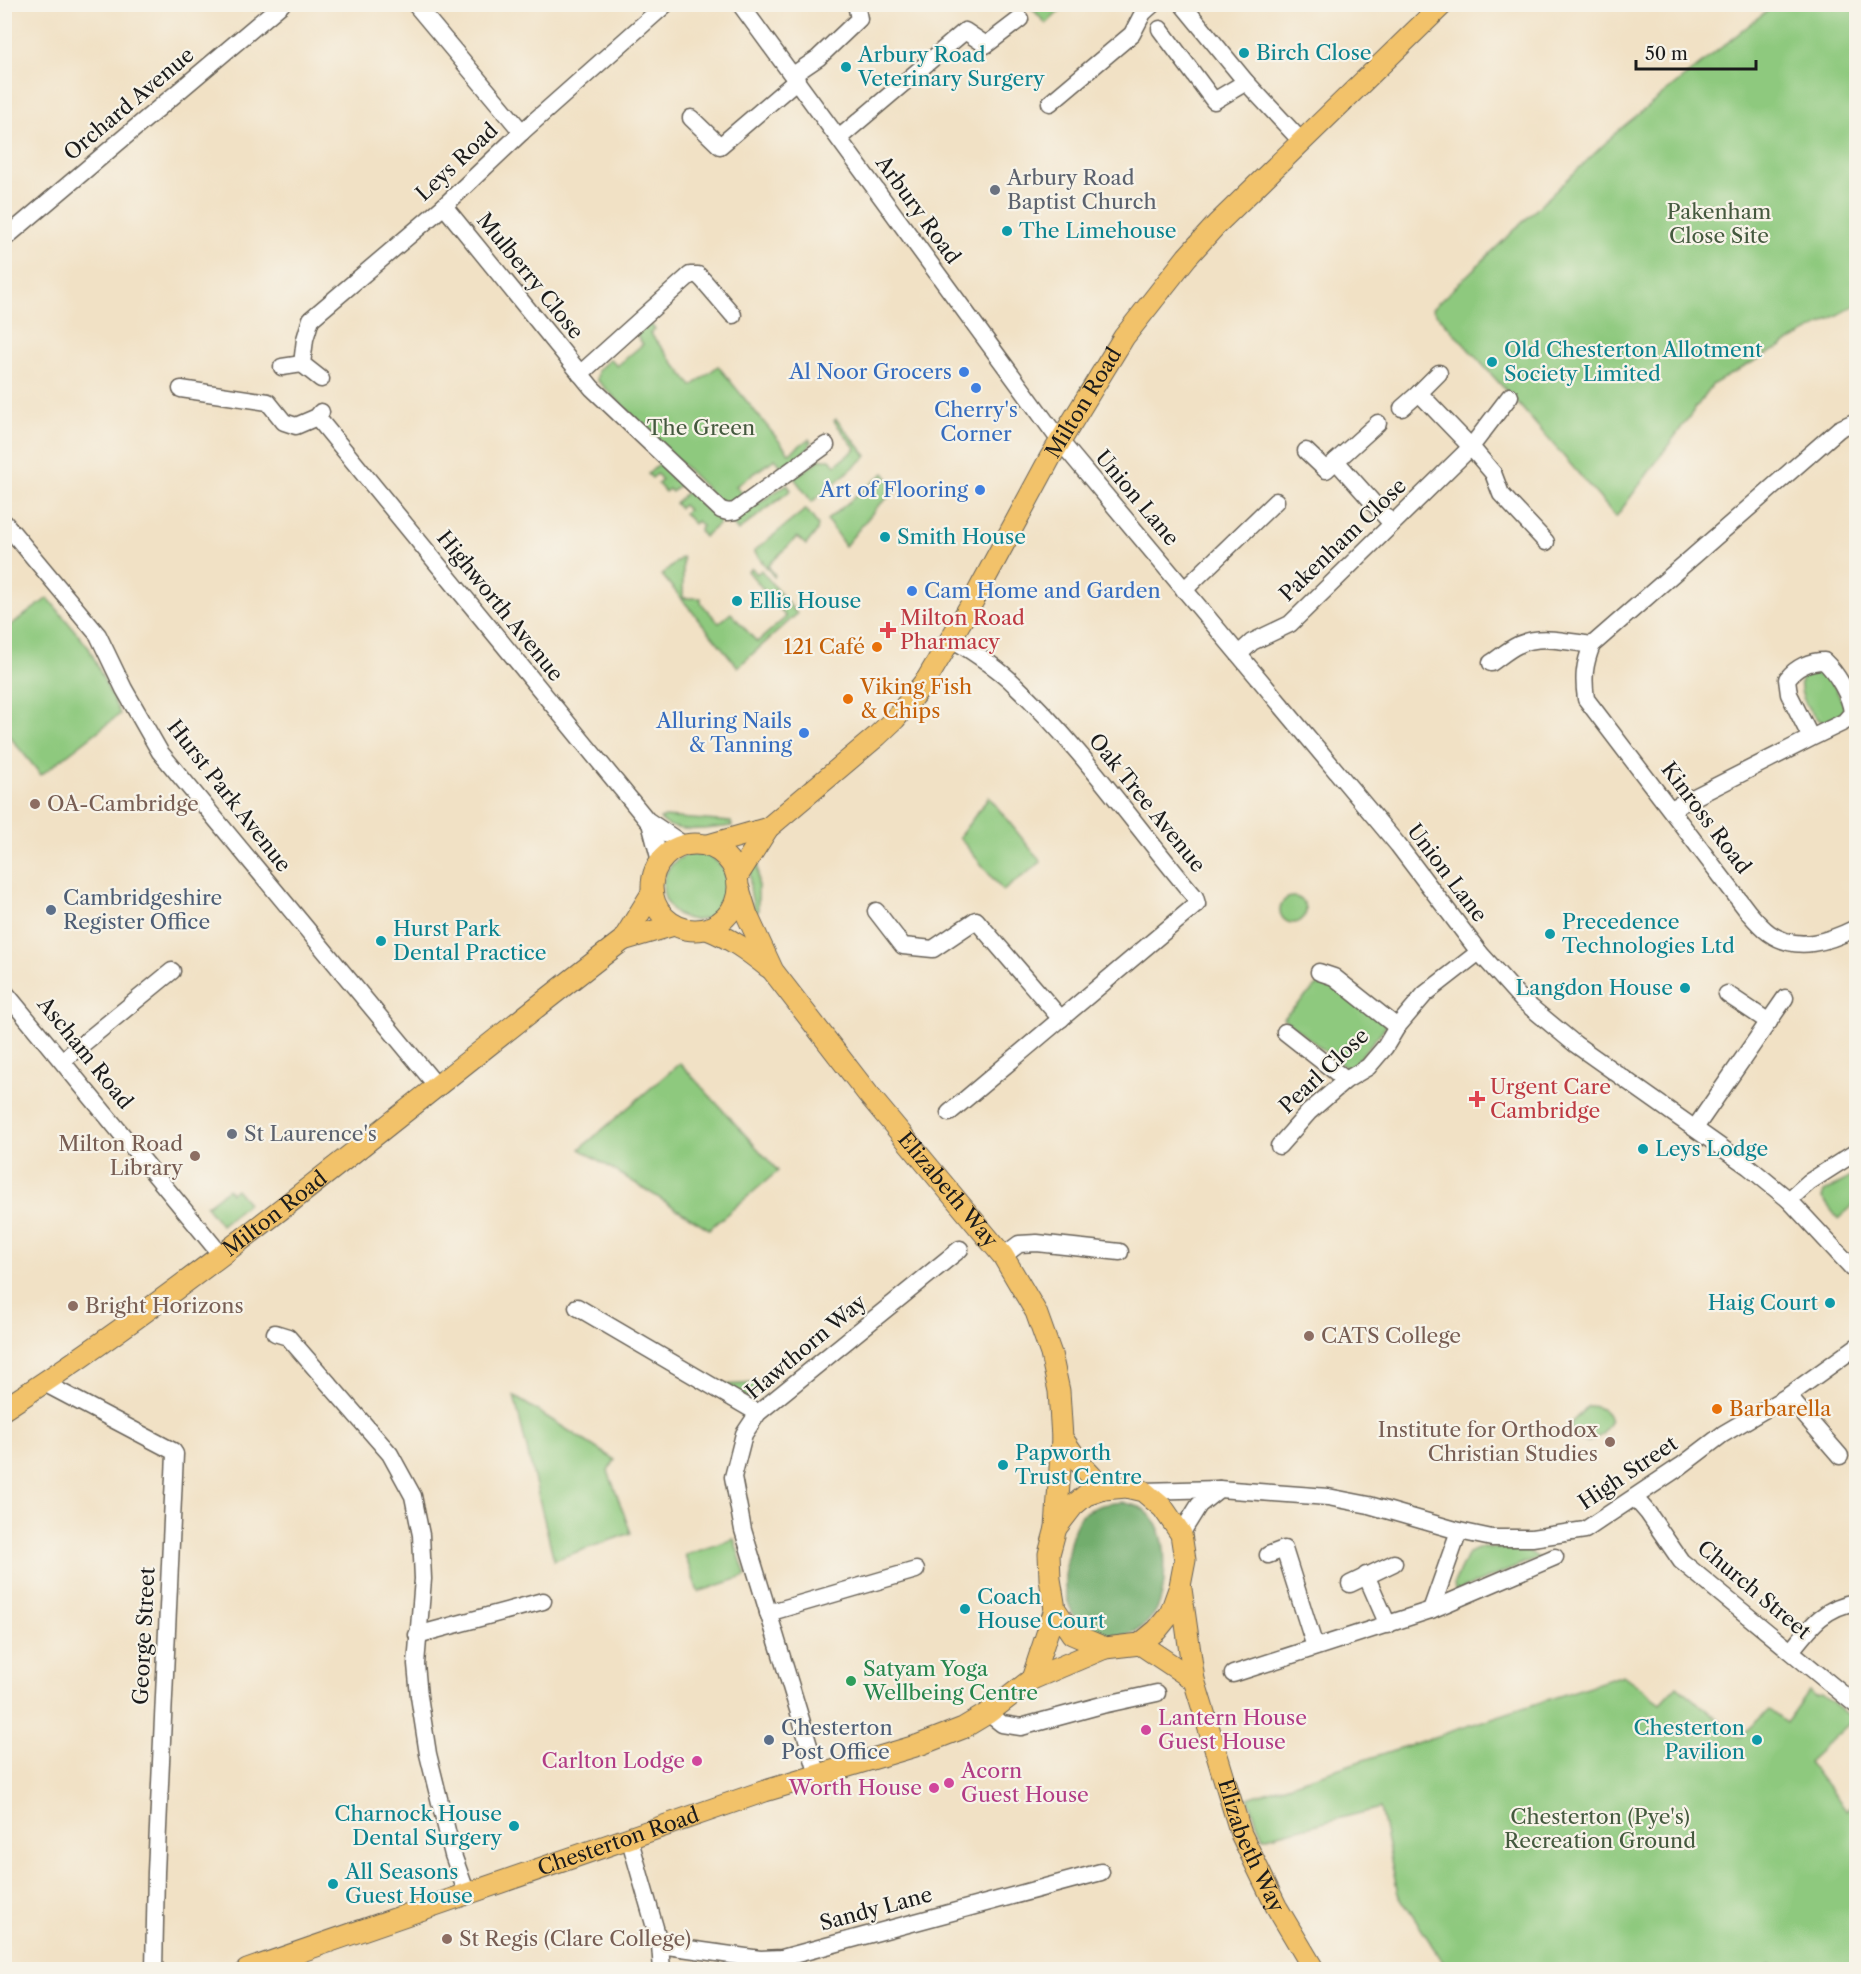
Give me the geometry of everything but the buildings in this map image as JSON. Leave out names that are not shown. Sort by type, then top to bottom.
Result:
[{"type":"main road","name":"Milton Road","points":[[739,882],[768,828],[832,776],[895,719],[927,679],[1060,441],[1124,337],[1150,302],[1217,224],[1443,4]]},
{"type":"main road","name":"Milton Road","points":[[708,845],[768,828]]},
{"type":"main road","points":[[693,843],[708,845],[721,852],[731,861],[739,882],[737,902],[726,918],[707,929],[688,930],[675,925],[662,914],[655,904],[652,893],[653,876],[660,861],[671,851],[684,845],[693,843]]},
{"type":"main road","name":"Elizabeth Way","points":[[739,882],[747,915],[773,971],[868,1094],[1003,1256],[1036,1312],[1052,1354],[1059,1391],[1062,1438],[1056,1528]]},
{"type":"main road","name":"Milton Road","points":[[4,1409],[44,1383],[221,1255],[623,940],[652,893]]},
{"type":"main road","name":"Milton Road","points":[[623,940],[675,925]]},
{"type":"main road","name":"Elizabeth Way","points":[[707,929],[724,935],[773,971]]},
{"type":"main road","points":[[1062,1438],[1082,1466],[1104,1489]]},
{"type":"main road","points":[[1126,1487],[1143,1491],[1163,1508],[1180,1534],[1185,1560],[1180,1586],[1170,1614],[1157,1630],[1140,1644],[1105,1648],[1072,1634],[1055,1609],[1049,1554],[1056,1528],[1073,1506],[1086,1495],[1104,1489],[1126,1487]]},
{"type":"main road","name":"Elizabeth Way","points":[[1180,1586],[1194,1680],[1241,1834],[1276,1906],[1314,1970]]},
{"type":"main road","points":[[1032,1679],[1055,1609]]},
{"type":"main road","points":[[1140,1644],[1194,1680]]},
{"type":"main road","name":"Chesterton Road","points":[[247,1970],[629,1837],[818,1775],[919,1745],[963,1728],[988,1713],[1032,1679],[1105,1648]]},
{"type":"street","name":"Orchard Avenue","points":[[4,239],[282,4]]},
{"type":"street","points":[[415,4],[522,132]]},
{"type":"street","name":"Leys Road","points":[[302,364],[305,339],[311,319],[444,206],[522,132],[666,4]]},
{"type":"street","name":"Arbury Road","points":[[740,4],[1060,441]]},
{"type":"street","points":[[691,117],[720,146],[859,19],[856,4]]},
{"type":"street","points":[[1050,103],[1132,34],[1143,13],[1153,4]]},
{"type":"street","points":[[1182,4],[1246,82],[1302,142]]},
{"type":"street","points":[[839,138],[965,31],[986,45],[1020,19]]},
{"type":"street","points":[[1160,29],[1214,101],[1246,82]]},
{"type":"street","name":"Mulberry Close","points":[[444,206],[580,374],[686,479],[724,512],[735,511],[826,445]]},
{"type":"street","name":"Mulberry Close","points":[[580,374],[690,275],[698,275],[733,315]]},
{"type":"street","points":[[282,367],[302,364],[321,379]]},
{"type":"street","points":[[1402,408],[1439,373]]},
{"type":"street","name":"Highworth Avenue","points":[[181,389],[268,402],[284,422],[296,426],[319,414],[650,823],[684,845]]},
{"type":"street","points":[[1419,393],[1471,447],[1492,472],[1501,494],[1546,542]]},
{"type":"street","name":"Pakenham Close","points":[[1239,654],[1252,642],[1290,624],[1471,447],[1510,396]]},
{"type":"street","points":[[1491,663],[1518,645],[1532,640],[1558,640],[1592,645],[1839,429],[1857,421]]},
{"type":"street","points":[[1306,452],[1326,470],[1378,423]]},
{"type":"street","name":"Union Lane","points":[[1060,441],[1398,845],[1479,952],[1522,1000],[1575,1044],[1749,1167],[1789,1200],[1857,1272]]},
{"type":"street","points":[[1336,461],[1392,524]]},
{"type":"street","points":[[1184,590],[1276,501]]},
{"type":"street","name":"Hurst Park Avenue","points":[[4,522],[98,635],[124,689],[160,752],[436,1085]]},
{"type":"street","name":"Oak Tree Avenue","points":[[950,1113],[1197,904],[1195,897],[1051,722],[1013,682],[951,638]]},
{"type":"street","name":"Kinross Road","points":[[1592,645],[1583,676],[1586,699],[1749,913],[1770,934],[1791,943],[1820,943],[1857,928]]},
{"type":"street","points":[[1671,809],[1844,722],[1852,713],[1850,701],[1832,669],[1824,660],[1814,661],[1792,672],[1787,679],[1790,694],[1811,738]]},
{"type":"street","name":"Highworth Avenue","points":[[650,823],[660,861]]},
{"type":"street","points":[[876,911],[903,946],[933,949],[976,920],[1061,1019]]},
{"type":"street","name":"Pearl Close","points":[[1279,1146],[1309,1112],[1346,1080],[1368,1067],[1425,994],[1479,952]]},
{"type":"street","points":[[62,1061],[172,971]]},
{"type":"street","name":"Pearl Close","points":[[1319,972],[1334,977],[1397,1027]]},
{"type":"street","name":"Ascham Road","points":[[4,991],[221,1255]]},
{"type":"street","points":[[1727,994],[1768,1022]]},
{"type":"street","points":[[1695,1128],[1785,998]]},
{"type":"street","points":[[1285,1032],[1346,1080]]},
{"type":"street","points":[[1789,1200],[1809,1182],[1857,1152]]},
{"type":"street","points":[[1003,1256],[1019,1244],[1037,1243],[1120,1252]]},
{"type":"street","name":"Hawthorn Way","points":[[818,1775],[742,1530],[733,1477],[744,1434],[758,1413],[960,1249]]},
{"type":"street","points":[[577,1307],[758,1413]]},
{"type":"street","points":[[275,1333],[288,1337],[390,1454],[413,1496],[421,1535],[423,1579],[417,1635],[417,1674],[428,1754],[453,1855],[467,1894]]},
{"type":"street","name":"High Street","points":[[1143,1491],[1219,1490],[1328,1497],[1492,1538],[1532,1538],[1585,1530],[1681,1467],[1723,1434],[1788,1396],[1857,1347]]},
{"type":"street","name":"George Street","points":[[44,1383],[175,1454],[156,1872],[154,1970]]},
{"type":"street","points":[[1788,1396],[1840,1456]]},
{"type":"street","points":[[1180,1534],[1199,1505],[1219,1490]]},
{"type":"street","name":"Church Street","points":[[1635,1498],[1681,1561],[1857,1705]]},
{"type":"street","points":[[1431,1610],[1459,1531]]},
{"type":"street","points":[[1268,1555],[1284,1549],[1315,1647]]},
{"type":"street","points":[[1233,1674],[1431,1610],[1555,1557]]},
{"type":"street","points":[[1350,1584],[1394,1563]]},
{"type":"street","points":[[768,1613],[916,1570]]},
{"type":"street","points":[[1366,1575],[1388,1624]]},
{"type":"street","points":[[417,1635],[543,1601]]},
{"type":"street","points":[[1791,1651],[1818,1617],[1851,1603]]},
{"type":"street","points":[[988,1713],[1002,1724],[1022,1727],[1157,1693]]},
{"type":"street","points":[[629,1837],[660,1945],[662,1970]]},
{"type":"street","name":"Sandy Lane","points":[[660,1945],[760,1959],[782,1958],[1101,1872]]},
{"type":"green space","points":[[1029,5],[1066,5],[1046,24]]},
{"type":"green space","name":"Pakenham Close Site","points":[[1774,5],[1856,5],[1856,305],[1713,384],[1616,517],[1432,309],[1620,129]]},
{"type":"green space","name":"The Green","points":[[649,323],[655,329],[650,333],[692,386],[718,366],[789,453],[809,439],[811,442],[809,448],[782,467],[775,459],[736,486],[743,495],[734,501],[725,503],[717,499],[597,380],[598,370],[610,359],[617,366],[643,344],[636,335]]},
{"type":"green space","points":[[836,419],[867,456],[812,502],[794,478],[821,459],[830,459],[835,465],[856,449],[834,421]]},
{"type":"green space","points":[[660,463],[681,484],[672,492],[669,489],[665,492],[658,484],[662,480],[657,474],[652,478],[648,474]]},
{"type":"green space","points":[[884,473],[897,490],[878,506],[845,546],[827,520]]},
{"type":"green space","points":[[787,484],[791,490],[738,531],[731,522]]},
{"type":"green space","points":[[688,491],[720,520],[719,524],[704,537],[699,531],[702,526],[697,521],[694,524],[684,513],[688,510],[683,505],[679,508],[675,503]]},
{"type":"green space","points":[[806,509],[818,525],[817,531],[806,545],[797,537],[768,566],[775,575],[774,577],[754,551]]},
{"type":"green space","points":[[682,557],[683,598],[701,598],[701,603],[719,623],[731,613],[757,642],[786,617],[748,571],[752,568],[757,574],[761,570],[797,614],[738,667],[662,575]]},
{"type":"green space","points":[[48,598],[89,648],[120,714],[41,775],[5,731],[4,630]]},
{"type":"green space","points":[[1821,667],[1826,671],[1844,705],[1844,712],[1824,723],[1809,710],[1801,691],[1801,678]]},
{"type":"green space","points":[[989,797],[1041,862],[1003,891],[959,837]]},
{"type":"green space","points":[[665,817],[731,822],[732,826],[704,829],[675,828],[660,819]]},
{"type":"green space","points":[[696,854],[709,857],[719,864],[726,874],[729,887],[726,900],[719,910],[709,917],[696,920],[683,917],[673,910],[666,900],[663,887],[666,874],[673,864],[683,857]]},
{"type":"green space","points":[[754,861],[758,863],[758,911],[755,913],[750,880]]},
{"type":"green space","points":[[1293,897],[1302,901],[1306,910],[1302,919],[1293,923],[1284,919],[1280,910],[1284,901]]},
{"type":"green space","points":[[1326,977],[1387,1025],[1349,1070],[1283,1018]]},
{"type":"green space","points":[[680,1063],[778,1171],[709,1229],[580,1149]]},
{"type":"green space","points":[[1856,1174],[1856,1203],[1838,1219],[1822,1198],[1824,1192]]},
{"type":"green space","points":[[228,1189],[231,1193],[236,1189],[248,1203],[221,1225],[206,1206]]},
{"type":"green space","points":[[772,1382],[746,1398],[722,1385]]},
{"type":"green space","points":[[514,1396],[615,1460],[608,1471],[631,1533],[554,1560]]},
{"type":"green space","points":[[1588,1406],[1602,1410],[1607,1414],[1610,1422],[1602,1435],[1587,1443],[1571,1431],[1571,1423]]},
{"type":"green space","points":[[1122,1502],[1140,1507],[1149,1514],[1160,1531],[1165,1561],[1161,1597],[1153,1616],[1136,1631],[1114,1637],[1088,1633],[1075,1619],[1065,1588],[1071,1538],[1078,1520],[1087,1511],[1102,1505]]},
{"type":"green space","points":[[734,1539],[746,1576],[698,1592],[685,1555]]},
{"type":"green space","points":[[1483,1547],[1530,1552],[1539,1558],[1455,1592],[1454,1583],[1468,1553]]},
{"type":"green space","name":"Chesterton (Pye's) Recreation Ground","points":[[1623,1675],[1661,1703],[1677,1686],[1739,1737],[1769,1710],[1786,1723],[1809,1691],[1815,1696],[1821,1695],[1853,1720],[1808,1762],[1846,1810],[1856,1801],[1856,1969],[1773,1969],[1770,1964],[1761,1970],[1448,1969],[1398,1894],[1380,1808],[1263,1838],[1248,1798]]},
{"type":"place","name":"Birch Close","points":[[1244,53]]},
{"type":"place","name":"Arbury Road Veterinary Surgery","points":[[846,67]]},
{"type":"place","name":"Arbury Road Baptist Church","points":[[995,190]]},
{"type":"place","name":"The Limehouse","points":[[1007,231]]},
{"type":"place","name":"Old Chesterton Allotment Society Limited","points":[[1492,362]]},
{"type":"place","name":"Al Noor Grocers","points":[[964,372]]},
{"type":"place","name":"Cherry's Corner","points":[[976,388]]},
{"type":"place","name":"Art of Flooring","points":[[980,490]]},
{"type":"place","name":"Smith House","points":[[885,537]]},
{"type":"place","name":"Cam Home and Garden","points":[[912,591]]},
{"type":"place","name":"Ellis House","points":[[737,601]]},
{"type":"place","name":"Milton Road Pharmacy","points":[[888,630]]},
{"type":"place","name":"121 Café","points":[[877,647]]},
{"type":"place","name":"Viking Fish & Chips","points":[[848,699]]},
{"type":"place","name":"Alluring Nails & Tanning","points":[[804,733]]},
{"type":"place","name":"OA-Cambridge","points":[[35,804]]},
{"type":"place","name":"Cambridgeshire Register Office","points":[[51,910]]},
{"type":"place","name":"Precedence Technologies Ltd","points":[[1550,934]]},
{"type":"place","name":"Hurst Park Dental Practice","points":[[381,941]]},
{"type":"place","name":"Langdon House","points":[[1685,988]]},
{"type":"place","name":"Urgent Care Cambridge","points":[[1477,1099]]},
{"type":"place","name":"St Laurence's","points":[[232,1134]]},
{"type":"place","name":"Leys Lodge","points":[[1643,1149]]},
{"type":"place","name":"Milton Road Library","points":[[195,1156]]},
{"type":"place","name":"Haig Court","points":[[1830,1303]]},
{"type":"place","name":"Bright Horizons","points":[[73,1306]]},
{"type":"place","name":"CATS College","points":[[1309,1336]]},
{"type":"place","name":"Barbarella","points":[[1717,1409]]},
{"type":"place","name":"Institute for Orthodox Christian Studies","points":[[1610,1442]]},
{"type":"place","name":"Papworth Trust Centre","points":[[1003,1465]]},
{"type":"place","name":"Coach House Court","points":[[965,1609]]},
{"type":"place","name":"Satyam Yoga Wellbeing Centre","points":[[851,1681]]},
{"type":"place","name":"Lantern House Guest House","points":[[1146,1730]]},
{"type":"place","name":"Chesterton Post Office","points":[[769,1740]]},
{"type":"place","name":"Chesterton Pavilion","points":[[1757,1740]]},
{"type":"place","name":"Carlton Lodge","points":[[697,1761]]},
{"type":"place","name":"Acorn Guest House","points":[[949,1783]]},
{"type":"place","name":"Worth House","points":[[934,1788]]},
{"type":"place","name":"Charnock House Dental Surgery","points":[[514,1826]]},
{"type":"place","name":"All Seasons Guest House","points":[[333,1884]]},
{"type":"place","name":"St Regis (Clare College)","points":[[447,1939]]}]
